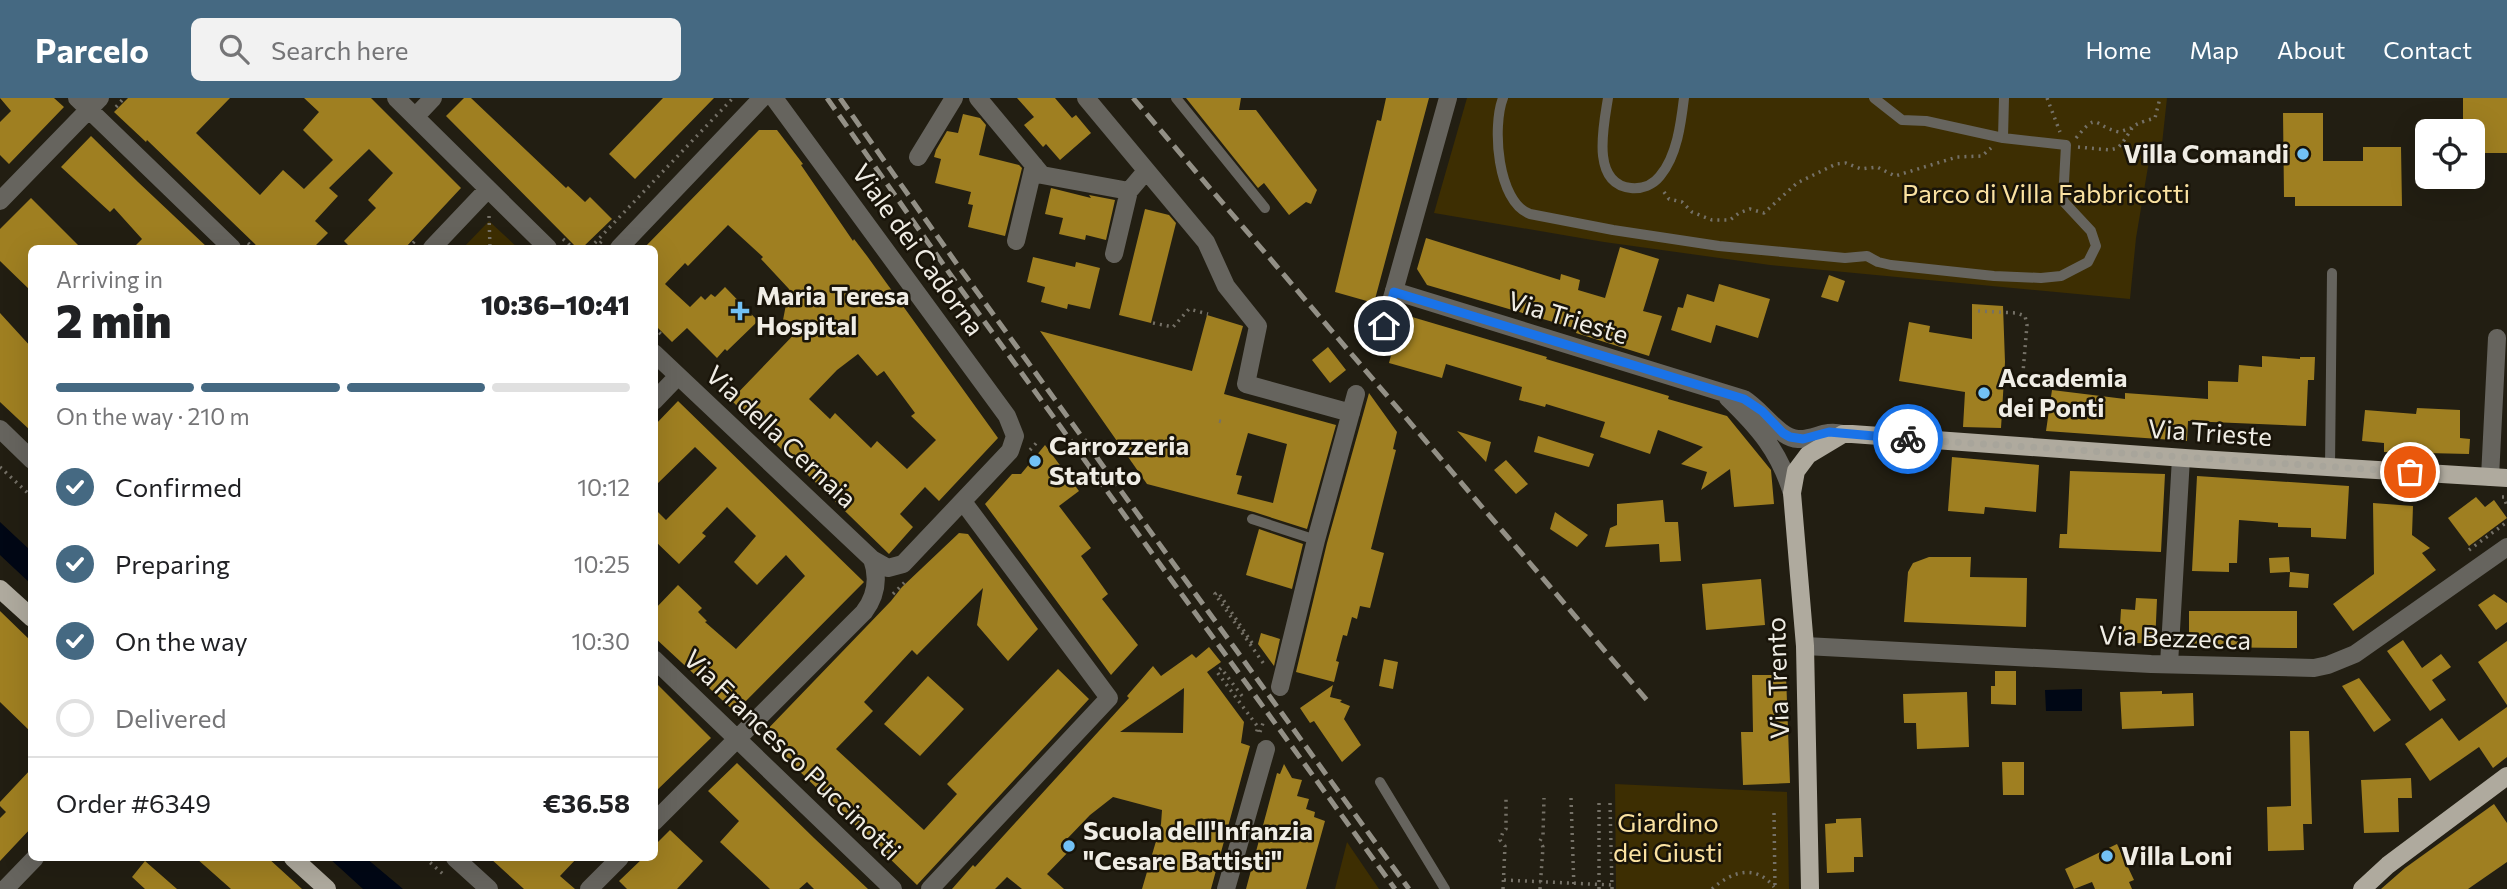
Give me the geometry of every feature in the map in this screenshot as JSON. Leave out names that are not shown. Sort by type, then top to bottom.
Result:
[{"type":"main road","name":"Via Trieste","points":[[1843,434],[2498,477]]},
{"type":"main road","name":"Via Trento","points":[[1810,889],[1805,646],[1792,493],[1798,466],[1812,451],[1843,434]]},
{"type":"main road","points":[[0,589],[28,614]]},
{"type":"main road","points":[[2362,889],[2407,850],[2507,776]]},
{"type":"main road","points":[[296,861],[327,889]]},
{"type":"street","points":[[396,98],[545,245]]},
{"type":"street","points":[[415,117],[433,98]]},
{"type":"street","points":[[622,245],[762,98]]},
{"type":"street","name":"Viale dei Cadorna","points":[[774,98],[1007,416],[1015,436],[1010,451],[964,503]]},
{"type":"street","points":[[918,157],[954,98]]},
{"type":"street","points":[[978,98],[1042,175],[1129,191]]},
{"type":"street","points":[[1086,98],[1206,242],[1226,286],[1258,326],[1246,384],[1351,414]]},
{"type":"street","points":[[1380,338],[1448,98]]},
{"type":"street","points":[[0,201],[95,103],[229,245]]},
{"type":"street","points":[[1016,242],[1034,165]]},
{"type":"street","points":[[1114,254],[1129,191],[1146,171]]},
{"type":"street","points":[[435,245],[488,190]]},
{"type":"street","name":"Via Trieste","points":[[1394,292],[1744,399],[1790,437],[1803,439],[1829,432],[1843,434]]},
{"type":"street","name":"Via Trieste","points":[[2497,338],[2498,477]]},
{"type":"street","name":"Via della Cernaia","points":[[658,357],[872,559]]},
{"type":"street","points":[[658,397],[678,376]]},
{"type":"street","points":[[1280,687],[1356,394]]},
{"type":"street","name":"Via Trieste","points":[[1726,395],[1756,426],[1777,454],[1792,493]]},
{"type":"street","points":[[0,429],[28,456]]},
{"type":"street","points":[[2169,664],[2181,458]]},
{"type":"street","points":[[872,559],[888,568],[903,564],[964,503],[1108,698],[930,889]]},
{"type":"street","name":"Via Bezzecca","points":[[1805,646],[2300,669],[2328,665],[2356,654],[2507,547]]},
{"type":"street","points":[[658,818],[866,609],[876,582],[872,559]]},
{"type":"street","name":"Via Francesco Puccinotti","points":[[658,663],[893,889]]},
{"type":"street","points":[[1226,889],[1260,746]]},
{"type":"street","points":[[5,889],[33,861]]},
{"type":"street","points":[[458,861],[489,889]]},
{"type":"street","points":[[589,889],[617,861]]},
{"type":"lane","points":[[1176,98],[1265,208]]},
{"type":"lane","points":[[1503,98],[1497,128],[1499,157],[1513,200],[1519,209],[1530,214],[1719,246],[1845,258],[1867,256],[1891,265],[1994,276],[2052,278],[2075,270],[2092,256],[2096,246],[2094,235],[2063,201],[2064,144],[2003,138],[1926,121],[1902,120],[1874,98]]},
{"type":"lane","points":[[1608,98],[1602,153],[1610,175],[1628,188],[1645,187],[1655,182],[1664,171],[1672,154],[1684,98]]},
{"type":"lane","points":[[2003,138],[2004,98]]},
{"type":"lane","points":[[2330,467],[2332,274]]},
{"type":"lane","points":[[1252,519],[1316,540]]},
{"type":"lane","points":[[1380,782],[1445,889]]},
{"type":"path","points":[[95,103],[124,98]]},
{"type":"path","points":[[593,245],[733,98]]},
{"type":"path","points":[[2047,98],[2064,144]]},
{"type":"path","points":[[2064,144],[2115,149],[2138,122],[2155,118],[2160,98]]},
{"type":"path","points":[[2064,144],[2092,122],[2101,123],[2119,132],[2131,128]]},
{"type":"path","points":[[1655,182],[1662,187],[1669,199],[1682,202],[1692,212],[1712,220],[1730,220],[1750,209],[1765,213],[1797,183],[1836,163],[1846,163],[1861,169],[1877,167],[1895,176],[1957,158],[1982,156]]},
{"type":"path","points":[[489,216],[490,245]]},
{"type":"path","points":[[1153,323],[1173,327],[1189,309],[1208,314]]},
{"type":"path","points":[[1978,311],[2017,313],[2025,316],[2023,372],[2021,377],[2007,381]]},
{"type":"path","points":[[1023,458],[1039,440]]},
{"type":"path","points":[[0,467],[28,493]]},
{"type":"path","points":[[2504,497],[2507,506]]},
{"type":"path","points":[[2465,553],[2507,522]]},
{"type":"path","points":[[1252,643],[1218,592],[1215,594],[1268,668],[1273,667]]},
{"type":"path","points":[[1242,696],[1221,668],[1217,672],[1258,727],[1260,746]]},
{"type":"path","points":[[1540,889],[1543,847],[1540,841],[1543,835],[1544,798]]},
{"type":"path","points":[[1572,798],[1574,886]]},
{"type":"path","points":[[1503,889],[1504,846],[1500,841],[1506,830],[1507,799]]},
{"type":"path","points":[[1599,803],[1599,887]]},
{"type":"path","points":[[1504,880],[1612,887],[1610,803]]},
{"type":"path","points":[[1774,813],[1775,888]]},
{"type":"path","points":[[1712,889],[1736,874],[1749,872],[1766,876],[1775,888]]},
{"type":"green space","name":"Parco di Villa Fabbricotti","points":[[1467,98],[2167,98],[2162,144],[2152,143],[2136,238],[2130,299],[1770,265],[1604,242],[1434,213]]},
{"type":"green space","points":[[489,221],[515,245],[466,245]]},
{"type":"green space","name":"Giardino dei Giusti","points":[[1615,784],[1787,792],[1789,889],[1616,889]]},
{"type":"green space","points":[[1347,842],[1379,889],[1335,889]]},
{"type":"shaded area","points":[[0,522],[28,548],[28,581],[0,555]]},
{"type":"shaded area","points":[[2082,689],[2082,711],[2046,711],[2045,690]]},
{"type":"shaded area","points":[[332,861],[370,861],[403,889],[363,889]]},
{"type":"building","points":[[0,98],[54,98],[64,107],[9,164],[0,155],[0,122],[11,111]]},
{"type":"building","points":[[128,98],[230,98],[196,133],[260,195],[283,170],[304,189],[333,160],[303,130],[319,112],[304,98],[371,98],[461,188],[408,245],[348,245],[344,241],[376,208],[368,200],[393,173],[369,149],[329,188],[338,196],[315,221],[328,233],[316,245],[256,245],[147,140],[146,142],[114,112]]},
{"type":"building","points":[[464,98],[471,98],[566,188],[568,186],[585,202],[590,197],[612,219],[585,245],[574,245],[446,116]]},
{"type":"building","points":[[663,98],[714,98],[635,179],[609,154]]},
{"type":"building","points":[[1017,98],[1055,98],[1072,118],[1076,115],[1091,133],[1060,160],[1046,144],[1043,147],[1024,125],[1034,117]]},
{"type":"building","points":[[1186,98],[1241,98],[1239,110],[1256,110],[1317,190],[1311,204],[1306,202],[1289,215],[1264,183],[1258,188]]},
{"type":"building","points":[[1386,98],[1429,98],[1374,303],[1335,292],[1377,120],[1381,121]]},
{"type":"building","points":[[2463,98],[2507,98],[2507,153],[2485,153],[2485,119],[2463,119]]},
{"type":"building","name":"Villa Comandi","points":[[2283,113],[2323,113],[2323,161],[2363,161],[2363,147],[2401,147],[2402,206],[2295,206],[2295,197],[2284,197]]},
{"type":"building","points":[[963,114],[980,118],[986,125],[979,155],[1022,168],[1005,236],[968,227],[973,205],[968,204],[971,192],[935,183],[941,159],[934,157],[936,150],[947,131],[958,133]]},
{"type":"building","points":[[759,130],[777,130],[803,164],[801,165],[853,241],[854,239],[867,256],[998,438],[939,501],[925,487],[900,514],[913,527],[889,554],[731,400],[804,324],[783,320],[789,289],[761,259],[763,257],[728,225],[688,266],[685,263],[665,284],[690,307],[701,296],[705,300],[711,294],[715,297],[725,287],[758,321],[717,358],[687,328],[672,342],[658,328],[658,245],[647,245]],"holes":[[[858,354],[877,376],[884,371],[915,413],[911,416],[936,440],[907,469],[877,441],[871,448],[835,413],[830,419],[809,399],[837,370]]]},
{"type":"building","points":[[91,136],[205,245],[136,245],[142,239],[114,208],[110,212],[61,167]]},
{"type":"building","points":[[1051,188],[1091,198],[1089,195],[1115,200],[1106,240],[1086,235],[1085,240],[1059,234],[1063,218],[1045,214]]},
{"type":"building","points":[[31,198],[78,245],[28,245],[28,288],[0,261],[0,229]]},
{"type":"building","points":[[1145,209],[1169,215],[1176,223],[1151,323],[1119,315]]},
{"type":"building","points":[[1426,238],[1560,280],[1561,274],[1580,280],[1578,290],[1605,298],[1620,247],[1659,259],[1643,311],[1662,316],[1649,356],[1576,333],[1577,329],[1427,285],[1417,269]]},
{"type":"building","points":[[1033,257],[1075,267],[1076,262],[1100,268],[1090,309],[1068,304],[1067,309],[1041,302],[1045,287],[1027,282]]},
{"type":"building","points":[[1829,275],[1845,281],[1838,302],[1821,297]]},
{"type":"building","points":[[1719,284],[1770,299],[1758,338],[1716,325],[1711,343],[1671,330],[1678,307],[1683,308],[1687,294],[1714,302]]},
{"type":"building","points":[[1972,304],[2003,306],[2005,362],[2001,428],[1963,427],[1965,392],[1899,381],[1909,322],[1930,326],[1929,332],[1972,339]]},
{"type":"building","points":[[0,313],[28,344],[28,428],[0,402]]},
{"type":"building","points":[[1402,314],[1547,357],[1546,359],[1727,416],[1771,470],[1774,504],[1734,507],[1730,469],[1701,490],[1707,472],[1681,464],[1703,447],[1658,430],[1650,454],[1600,437],[1605,422],[1546,404],[1545,407],[1519,400],[1522,387],[1446,364],[1442,378],[1389,363]]},
{"type":"building","points":[[1207,315],[1243,326],[1224,394],[1336,425],[1307,529],[1147,484],[1040,331],[1192,371]],"holes":[[[1248,433],[1287,444],[1273,503],[1237,494],[1242,476],[1236,475]]]},
{"type":"building","points":[[1328,347],[1346,370],[1330,383],[1312,360]]},
{"type":"building","points":[[2262,356],[2300,359],[2315,357],[2314,380],[2308,380],[2306,426],[2188,421],[2187,441],[2046,431],[2052,390],[2125,399],[2125,393],[2208,399],[2208,381],[2238,382],[2239,365],[2262,367]]},
{"type":"building","points":[[1369,393],[1397,432],[1393,449],[1396,450],[1371,549],[1384,553],[1370,608],[1360,606],[1357,619],[1352,617],[1347,636],[1343,635],[1334,682],[1296,672],[1327,543]]},
{"type":"building","points":[[678,401],[864,582],[735,712],[658,641],[658,606],[678,585],[702,608],[698,612],[707,621],[705,622],[736,649],[805,576],[786,555],[757,585],[734,562],[756,536],[727,507],[702,533],[706,536],[679,564],[658,544],[658,512],[666,520],[717,468],[695,447],[658,483],[658,422]]},
{"type":"building","points":[[2417,408],[2460,410],[2460,438],[2470,439],[2469,454],[2384,452],[2384,443],[2362,441],[2365,410],[2416,414]]},
{"type":"building","points":[[1457,431],[1491,442],[1486,462]]},
{"type":"building","points":[[1538,436],[1594,454],[1589,467],[1534,452]]},
{"type":"building","points":[[1045,445],[1079,491],[1059,506],[1091,548],[1081,556],[1108,594],[1102,599],[1138,645],[1111,675],[985,504],[1012,474],[1021,474]]},
{"type":"building","points":[[1952,457],[2039,465],[2036,512],[1985,507],[1984,514],[1948,511]]},
{"type":"building","points":[[1506,460],[1528,484],[1516,494],[1494,470]]},
{"type":"building","points":[[2070,471],[2165,474],[2161,552],[2059,548],[2060,534],[2067,534]]},
{"type":"building","points":[[2197,476],[2349,486],[2346,539],[2311,537],[2311,528],[2278,527],[2278,523],[2239,520],[2237,563],[2229,563],[2229,572],[2192,571]]},
{"type":"building","points":[[2476,497],[2485,507],[2494,500],[2507,518],[2469,546],[2448,518]]},
{"type":"building","points":[[1663,500],[1665,522],[1678,522],[1681,561],[1660,562],[1659,544],[1605,547],[1610,528],[1617,525],[1617,504]]},
{"type":"building","points":[[2373,503],[2413,506],[2412,535],[2430,548],[2422,553],[2436,570],[2353,631],[2333,604],[2374,574]]},
{"type":"building","points":[[1555,512],[1588,535],[1577,547],[1550,529]]},
{"type":"building","points":[[1259,529],[1303,544],[1292,589],[1246,575]]},
{"type":"building","points":[[959,533],[968,534],[1038,629],[1008,661],[977,625],[983,588],[917,655],[912,650],[864,702],[873,711],[836,749],[924,830],[957,794],[947,784],[1058,669],[1089,699],[917,885],[762,735],[902,587]]},
{"type":"building","points":[[1929,557],[1971,557],[1970,577],[2027,578],[2026,627],[1904,622],[1908,572],[1913,563]]},
{"type":"building","points":[[2289,557],[2290,572],[2270,573],[2269,558]]},
{"type":"building","points":[[2290,572],[2309,574],[2308,588],[2289,587]]},
{"type":"building","points":[[1761,579],[1765,625],[1706,630],[1702,584]]},
{"type":"building","points":[[2494,594],[2507,603],[2507,622],[2496,630],[2478,605]]},
{"type":"building","points":[[2136,598],[2157,599],[2155,644],[2119,642],[2121,609],[2135,610]]},
{"type":"building","points":[[0,611],[28,638],[28,729],[0,702]]},
{"type":"building","points":[[2189,611],[2297,611],[2297,648],[2189,647]]},
{"type":"building","points":[[1261,633],[1280,639],[1274,666],[1258,644]]},
{"type":"building","points":[[2403,640],[2422,668],[2441,654],[2451,667],[2432,680],[2446,700],[2430,711],[2387,651]]},
{"type":"building","points":[[2507,641],[2507,705],[2478,662]]},
{"type":"building","points":[[1209,647],[1221,662],[1207,672],[1244,722],[1241,743],[1250,746],[1211,889],[1142,889],[1161,824],[1162,810],[1113,797],[1090,815],[1065,841],[1072,848],[1047,874],[1064,889],[1022,889],[1007,877],[995,889],[952,889],[1129,698],[1127,696],[1153,666],[1161,676],[1192,654],[1196,658]],"holes":[[[1184,688],[1183,733],[1120,732]]]},
{"type":"building","points":[[1384,659],[1398,662],[1393,689],[1379,686]]},
{"type":"building","points":[[1995,671],[2016,671],[2016,705],[1991,704],[1991,686],[1995,686]]},
{"type":"building","points":[[1752,675],[1786,675],[1790,783],[1743,785],[1741,732],[1753,732]]},
{"type":"building","points":[[928,676],[964,709],[920,756],[884,724]]},
{"type":"building","points":[[2359,678],[2391,720],[2374,732],[2342,686]]},
{"type":"building","points":[[658,685],[711,738],[658,789]]},
{"type":"building","points":[[1333,685],[1330,697],[1342,700],[1340,702],[1350,706],[1344,719],[1361,745],[1342,762],[1314,721],[1310,723],[1300,708]]},
{"type":"building","points":[[2162,691],[2162,694],[2193,693],[2194,726],[2122,729],[2120,692]]},
{"type":"building","points":[[1967,692],[1969,747],[1917,749],[1916,723],[1904,723],[1903,694]]},
{"type":"building","points":[[2507,707],[2507,757],[2493,768],[2479,747],[2430,781],[2405,744],[2442,718],[2459,741]]},
{"type":"building","points":[[2290,731],[2309,731],[2312,824],[2303,824],[2304,850],[2268,851],[2267,807],[2291,806]]},
{"type":"building","points":[[2002,762],[2024,762],[2024,795],[2003,795]]},
{"type":"building","points":[[737,763],[868,889],[814,889],[807,882],[799,889],[770,889],[720,842],[739,821],[708,791]]},
{"type":"building","points":[[1284,764],[1292,778],[1302,780],[1297,796],[1309,799],[1306,809],[1315,812],[1314,817],[1325,821],[1306,889],[1246,889],[1277,773],[1280,774]]},
{"type":"building","points":[[28,772],[28,831],[0,861],[0,818],[6,812],[0,802]]},
{"type":"building","points":[[2411,778],[2412,798],[2398,798],[2399,832],[2364,833],[2361,780]]},
{"type":"building","points":[[2494,804],[2507,823],[2507,862],[2468,889],[2381,889],[2405,868]]},
{"type":"building","points":[[1861,818],[1863,857],[1854,857],[1854,872],[1827,873],[1825,824],[1836,823],[1836,819]]},
{"type":"building","points":[[670,830],[703,861],[677,889],[627,889],[619,881],[640,861],[658,861],[658,842]]},
{"type":"building","name":"Villa Loni","points":[[2117,844],[2134,880],[2129,882],[2132,889],[2095,889],[2092,882],[2074,889],[2065,869]]},
{"type":"building","points":[[145,861],[177,889],[145,889],[132,877]]},
{"type":"building","points":[[199,861],[271,861],[302,889],[231,889]]},
{"type":"building","points":[[493,861],[574,861],[560,876],[575,889],[524,889]]},
{"type":"railway","points":[[827,98],[950,274],[1395,889]]},
{"type":"railway","points":[[840,98],[1409,889]]},
{"type":"railway","points":[[1133,98],[1651,705]]},
{"type":"way so far","points":[[1908,439],[2410,472]]},
{"type":"place","name":"Villa Comandi","points":[[2303,154]]},
{"type":"place","name":"Maria Teresa Hospital","points":[[740,311]]},
{"type":"place","name":"Accademia dei Ponti","points":[[1984,393]]},
{"type":"place","name":"Carrozzeria Statuto","points":[[1035,461]]},
{"type":"place","name":"Scuola dell'Infanzia \"Cesare Battisti\"","points":[[1069,846]]},
{"type":"place","name":"Villa Loni","points":[[2107,856]]},
{"type":"route","points":[[1384,326],[1394,292],[1744,399],[1762,411],[1790,437],[1803,439],[1824,432],[1836,432],[1908,439]]}]
